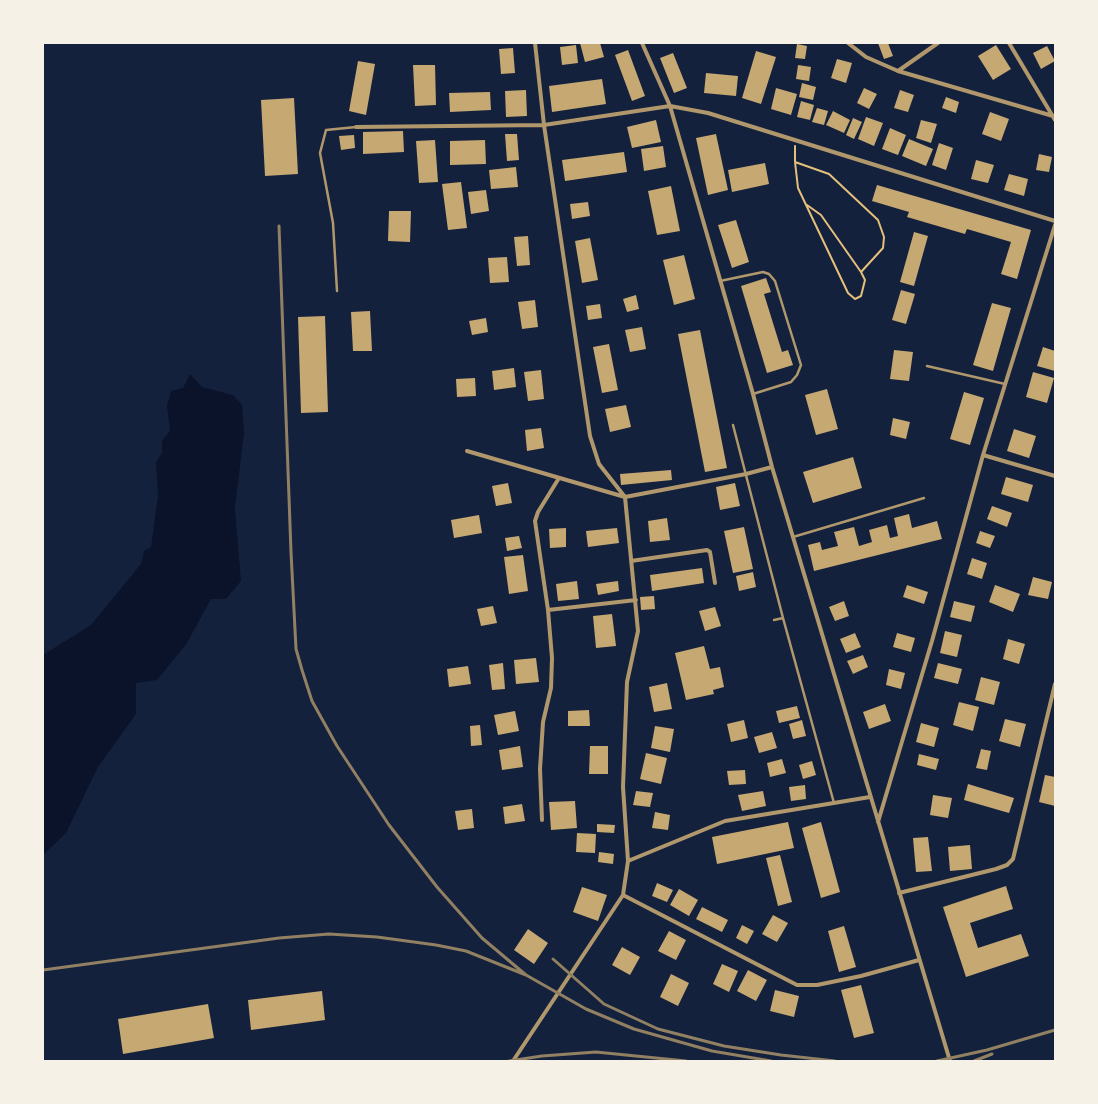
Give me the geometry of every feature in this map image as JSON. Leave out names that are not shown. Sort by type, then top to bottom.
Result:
[{"type":"street","points":[[513,1061],[622,895],[628,861],[623,787],[627,682],[630,665],[637,643],[638,631],[625,497],[599,464],[590,436],[544,125],[535,43]]},
{"type":"street","points":[[642,43],[670,106],[753,394],[772,467],[950,1061]]},
{"type":"street","points":[[848,43],[866,57],[898,71],[1054,118]]},
{"type":"street","points":[[898,71],[938,43]]},
{"type":"street","points":[[1009,43],[1054,118]]},
{"type":"street","points":[[356,127],[544,125],[670,106],[708,113],[1055,221]]},
{"type":"street","points":[[878,823],[932,641],[983,455],[1055,225]]},
{"type":"street","points":[[467,451],[625,497],[746,474],[772,467]]},
{"type":"street","points":[[983,455],[1055,476]]},
{"type":"street","points":[[542,820],[540,769],[543,722],[551,688],[552,674],[548,610],[535,521],[538,512],[559,478]]},
{"type":"street","points":[[631,561],[707,550],[710,552],[715,583]]},
{"type":"street","points":[[548,610],[636,600]]},
{"type":"street","points":[[899,893],[996,870],[1007,865],[1013,859],[1055,684]]},
{"type":"street","points":[[628,861],[726,822],[759,814],[834,804],[870,797]]},
{"type":"street","points":[[622,895],[797,985],[817,985],[861,976],[919,960]]},
{"type":"lane","points":[[337,291],[333,223],[320,153],[326,130],[356,127]]},
{"type":"lane","points":[[720,281],[763,272],[770,274],[775,281],[801,365],[797,375],[791,382],[753,394]]},
{"type":"lane","points":[[926,366],[1005,384]]},
{"type":"lane","points":[[733,425],[783,618],[834,804]]},
{"type":"lane","points":[[793,537],[924,498]]},
{"type":"lane","points":[[774,620],[783,618]]},
{"type":"path","points":[[795,141],[795,162],[798,188],[848,293],[855,299],[861,296],[865,280],[861,272],[821,214],[806,204]]},
{"type":"path","points":[[795,162],[829,174],[878,220],[884,237],[884,248],[861,272]]},
{"type":"water","points":[[190,374],[202,387],[233,395],[242,405],[244,432],[235,509],[241,581],[226,599],[211,599],[187,643],[157,680],[136,683],[136,714],[98,767],[66,833],[43,855],[43,655],[91,625],[141,564],[144,551],[151,547],[158,496],[156,462],[162,453],[162,441],[170,431],[167,406],[171,391],[183,388]]},
{"type":"building","points":[[580,43],[600,43],[604,57],[585,62]]},
{"type":"building","points":[[878,43],[888,43],[893,56],[884,59]]},
{"type":"building","points":[[797,44],[807,46],[805,59],[795,58]]},
{"type":"building","points":[[576,45],[578,63],[562,65],[560,47]]},
{"type":"building","points":[[996,45],[1011,69],[993,80],[978,56]]},
{"type":"building","points":[[1047,46],[1055,61],[1041,69],[1033,53]]},
{"type":"building","points":[[513,48],[515,73],[501,74],[499,49]]},
{"type":"building","points":[[628,50],[645,96],[632,101],[615,55]]},
{"type":"building","points":[[756,51],[776,57],[761,104],[742,98]]},
{"type":"building","points":[[673,53],[687,88],[674,93],[660,58]]},
{"type":"building","points":[[837,59],[852,63],[846,83],[831,78]]},
{"type":"building","points":[[358,61],[375,64],[366,115],[349,111]]},
{"type":"building","points":[[413,65],[435,65],[436,105],[415,106]]},
{"type":"building","points":[[798,65],[811,67],[809,81],[796,79]]},
{"type":"building","points":[[706,73],[738,76],[736,96],[704,93]]},
{"type":"building","points":[[602,79],[606,104],[552,112],[549,86]]},
{"type":"building","points":[[802,83],[816,87],[813,100],[799,97]]},
{"type":"building","points":[[776,88],[797,94],[791,115],[771,109]]},
{"type":"building","points":[[864,88],[877,94],[869,109],[857,103]]},
{"type":"building","points":[[526,90],[527,116],[506,117],[505,91]]},
{"type":"building","points":[[900,90],[914,95],[908,112],[894,108]]},
{"type":"building","points":[[490,92],[491,110],[450,112],[449,93]]},
{"type":"building","points":[[946,97],[959,102],[956,113],[942,108]]},
{"type":"building","points":[[294,98],[298,174],[265,176],[261,100]]},
{"type":"building","points":[[801,101],[814,105],[810,120],[797,117]]},
{"type":"building","points":[[817,108],[828,111],[824,125],[812,122]]},
{"type":"building","points":[[833,111],[850,120],[844,133],[826,125]]},
{"type":"building","points":[[990,112],[1009,119],[1001,141],[982,134]]},
{"type":"building","points":[[866,117],[883,123],[874,146],[858,139]]},
{"type":"building","points":[[853,118],[862,122],[854,139],[846,135]]},
{"type":"building","points":[[656,120],[661,142],[632,148],[627,127]]},
{"type":"building","points":[[921,120],[937,124],[931,143],[916,138]]},
{"type":"building","points":[[890,128],[906,135],[898,155],[882,149]]},
{"type":"building","points":[[403,131],[404,152],[363,154],[363,132]]},
{"type":"building","points":[[505,134],[517,134],[519,160],[507,161]]},
{"type":"building","points":[[716,134],[728,190],[708,195],[696,138]]},
{"type":"building","points":[[354,135],[355,148],[341,150],[339,136]]},
{"type":"building","points":[[909,139],[933,149],[926,166],[902,156]]},
{"type":"building","points":[[435,140],[438,182],[419,183],[416,141]]},
{"type":"building","points":[[485,140],[486,164],[450,165],[450,141]]},
{"type":"building","points":[[939,143],[953,148],[946,170],[932,165]]},
{"type":"building","points":[[663,146],[666,167],[644,171],[641,149]]},
{"type":"building","points":[[624,152],[627,172],[565,181],[562,160]]},
{"type":"building","points":[[1039,154],[1052,157],[1049,172],[1036,170]]},
{"type":"building","points":[[976,160],[994,165],[988,183],[971,179]]},
{"type":"building","points":[[765,163],[769,184],[732,192],[728,170]]},
{"type":"building","points":[[516,167],[518,187],[491,189],[489,170]]},
{"type":"building","points":[[1009,174],[1028,179],[1024,196],[1004,190]]},
{"type":"building","points":[[461,182],[467,228],[448,230],[442,184]]},
{"type":"building","points":[[877,185],[1031,230],[1017,279],[1001,274],[1011,242],[967,229],[965,234],[907,217],[909,212],[872,201]]},
{"type":"building","points":[[671,186],[680,231],[657,235],[648,191]]},
{"type":"building","points":[[486,190],[489,211],[471,214],[468,192]]},
{"type":"building","points":[[588,202],[590,216],[572,219],[570,204]]},
{"type":"building","points":[[389,211],[411,211],[410,242],[388,241]]},
{"type":"building","points":[[736,220],[749,262],[732,268],[718,225]]},
{"type":"building","points":[[914,232],[928,236],[914,286],[900,282]]},
{"type":"building","points":[[528,236],[530,265],[517,266],[514,237]]},
{"type":"building","points":[[590,238],[598,280],[582,283],[575,241]]},
{"type":"building","points":[[684,255],[695,299],[674,305],[663,260]]},
{"type":"building","points":[[507,257],[509,282],[490,283],[488,258]]},
{"type":"building","points":[[766,278],[771,292],[764,294],[782,352],[788,350],[793,365],[767,373],[741,286]]},
{"type":"building","points":[[901,290],[915,294],[906,324],[892,320]]},
{"type":"building","points":[[636,295],[639,309],[627,312],[623,299]]},
{"type":"building","points":[[535,300],[538,327],[522,329],[518,302]]},
{"type":"building","points":[[992,303],[1011,308],[993,371],[973,365]]},
{"type":"building","points":[[600,304],[602,318],[588,320],[586,306]]},
{"type":"building","points":[[370,311],[372,351],[353,351],[351,312]]},
{"type":"building","points":[[325,316],[328,412],[301,413],[298,317]]},
{"type":"building","points":[[486,318],[488,332],[472,335],[469,321]]},
{"type":"building","points":[[642,327],[646,349],[630,352],[625,330]]},
{"type":"building","points":[[700,330],[727,468],[705,472],[678,334]]},
{"type":"building","points":[[609,344],[618,390],[602,393],[593,347]]},
{"type":"building","points":[[1043,347],[1055,351],[1055,371],[1037,366]]},
{"type":"building","points":[[894,350],[913,352],[909,381],[890,379]]},
{"type":"building","points":[[514,368],[516,387],[494,390],[492,371]]},
{"type":"building","points":[[541,370],[544,399],[528,401],[524,372]]},
{"type":"building","points":[[1033,372],[1054,378],[1047,403],[1026,397]]},
{"type":"building","points":[[475,378],[476,396],[457,397],[456,379]]},
{"type":"building","points":[[827,389],[838,429],[816,435],[805,395]]},
{"type":"building","points":[[964,392],[984,398],[970,445],[950,439]]},
{"type":"building","points":[[626,405],[631,427],[610,432],[605,409]]},
{"type":"building","points":[[893,418],[910,422],[906,439],[890,435]]},
{"type":"building","points":[[541,428],[544,448],[527,451],[525,430]]},
{"type":"building","points":[[1014,429],[1036,436],[1029,458],[1007,451]]},
{"type":"building","points":[[853,457],[862,488],[813,503],[803,472]]},
{"type":"building","points":[[671,470],[672,480],[621,485],[620,474]]},
{"type":"building","points":[[1006,477],[1033,485],[1028,502],[1001,494]]},
{"type":"building","points":[[508,483],[512,503],[496,506],[492,486]]},
{"type":"building","points":[[735,483],[740,506],[720,510],[716,487]]},
{"type":"building","points":[[992,506],[1012,513],[1007,527],[987,519]]},
{"type":"building","points":[[909,514],[912,528],[937,521],[942,539],[814,571],[808,545],[820,542],[822,550],[838,546],[834,532],[854,527],[859,546],[872,542],[869,530],[887,525],[890,538],[898,536],[894,518]]},
{"type":"building","points":[[479,515],[482,533],[454,538],[451,520]]},
{"type":"building","points":[[667,518],[670,540],[650,542],[648,521]]},
{"type":"building","points":[[744,527],[753,569],[733,573],[724,531]]},
{"type":"building","points":[[566,528],[566,547],[550,548],[549,529]]},
{"type":"building","points":[[617,528],[619,543],[588,547],[586,531]]},
{"type":"building","points":[[980,531],[995,536],[990,548],[976,543]]},
{"type":"building","points":[[519,536],[522,548],[507,551],[505,538]]},
{"type":"building","points":[[523,555],[528,591],[509,594],[504,557]]},
{"type":"building","points":[[972,558],[987,563],[982,579],[967,574]]},
{"type":"building","points":[[702,568],[704,583],[652,591],[650,575]]},
{"type":"building","points":[[753,572],[756,587],[739,591],[736,576]]},
{"type":"building","points":[[1033,577],[1052,582],[1048,599],[1028,595]]},
{"type":"building","points":[[577,581],[579,599],[558,601],[556,584]]},
{"type":"building","points":[[618,581],[619,591],[598,595],[596,584]]},
{"type":"building","points":[[907,585],[928,592],[924,604],[903,597]]},
{"type":"building","points":[[995,585],[1020,594],[1013,612],[989,602]]},
{"type":"building","points":[[654,596],[655,609],[641,610],[640,597]]},
{"type":"building","points":[[844,601],[849,616],[835,621],[829,607]]},
{"type":"building","points":[[954,601],[975,606],[971,622],[950,617]]},
{"type":"building","points":[[493,606],[497,623],[481,626],[477,609]]},
{"type":"building","points":[[715,607],[721,626],[705,631],[699,611]]},
{"type":"building","points":[[612,614],[616,646],[596,648],[593,616]]},
{"type":"building","points":[[945,631],[962,635],[957,657],[940,653]]},
{"type":"building","points":[[855,633],[861,647],[846,653],[840,639]]},
{"type":"building","points":[[897,633],[915,638],[911,652],[893,647]]},
{"type":"building","points":[[1008,639],[1025,644],[1019,664],[1003,659]]},
{"type":"building","points":[[704,646],[710,669],[720,667],[724,687],[713,690],[714,694],[686,700],[675,653]]},
{"type":"building","points":[[863,655],[868,667],[853,674],[847,661]]},
{"type":"building","points":[[536,658],[539,682],[516,684],[514,660]]},
{"type":"building","points":[[503,663],[505,689],[492,690],[489,665]]},
{"type":"building","points":[[938,663],[962,669],[958,684],[934,678]]},
{"type":"building","points":[[468,666],[471,684],[449,687],[447,669]]},
{"type":"building","points":[[889,669],[905,673],[901,689],[886,685]]},
{"type":"building","points":[[981,677],[1000,682],[994,705],[975,700]]},
{"type":"building","points":[[667,683],[672,709],[654,712],[649,687]]},
{"type":"building","points":[[959,702],[979,707],[973,731],[953,725]]},
{"type":"building","points":[[885,704],[891,721],[869,729],[863,712]]},
{"type":"building","points":[[797,706],[800,718],[779,723],[776,711]]},
{"type":"building","points":[[589,710],[590,726],[568,726],[568,711]]},
{"type":"building","points":[[515,711],[519,731],[498,735],[494,715]]},
{"type":"building","points":[[1005,719],[1026,724],[1020,747],[999,741]]},
{"type":"building","points":[[744,720],[748,738],[731,742],[727,724]]},
{"type":"building","points":[[802,720],[806,736],[793,739],[789,724]]},
{"type":"building","points":[[921,723],[939,728],[934,747],[916,742]]},
{"type":"building","points":[[480,725],[482,745],[471,746],[470,726]]},
{"type":"building","points":[[655,726],[674,729],[670,752],[651,748]]},
{"type":"building","points":[[772,732],[777,748],[759,753],[754,737]]},
{"type":"building","points":[[520,746],[523,767],[502,770],[499,750]]},
{"type":"building","points":[[590,746],[608,746],[608,774],[589,774]]},
{"type":"building","points":[[981,749],[991,751],[987,770],[976,768]]},
{"type":"building","points":[[646,753],[667,758],[661,784],[640,779]]},
{"type":"building","points":[[919,754],[939,759],[936,770],[917,765]]},
{"type":"building","points":[[782,759],[786,773],[770,777],[767,763]]},
{"type":"building","points":[[812,761],[816,775],[803,779],[799,765]]},
{"type":"building","points":[[745,770],[746,784],[729,785],[727,771]]},
{"type":"building","points":[[1045,775],[1055,777],[1055,806],[1039,802]]},
{"type":"building","points":[[968,784],[1014,798],[1009,813],[964,800]]},
{"type":"building","points":[[805,785],[806,799],[791,801],[789,787]]},
{"type":"building","points":[[636,791],[653,793],[650,807],[633,805]]},
{"type":"building","points":[[763,791],[766,806],[742,811],[738,795]]},
{"type":"building","points":[[933,795],[952,798],[948,818],[930,815]]},
{"type":"building","points":[[575,801],[577,828],[551,830],[549,802]]},
{"type":"building","points":[[522,804],[525,821],[505,824],[503,807]]},
{"type":"building","points":[[472,809],[474,828],[458,830],[455,811]]},
{"type":"building","points":[[655,812],[670,815],[668,830],[652,828]]},
{"type":"building","points":[[788,822],[794,848],[717,864],[712,837]]},
{"type":"building","points":[[821,822],[840,892],[821,898],[802,828]]},
{"type":"building","points":[[597,824],[615,825],[614,833],[597,832]]},
{"type":"building","points":[[577,833],[596,834],[595,853],[576,852]]},
{"type":"building","points":[[928,837],[932,871],[916,872],[913,838]]},
{"type":"building","points":[[970,845],[972,869],[950,871],[948,847]]},
{"type":"building","points":[[599,852],[614,854],[613,864],[598,862]]},
{"type":"building","points":[[780,855],[792,902],[778,906],[766,858]]},
{"type":"building","points":[[657,883],[673,890],[667,902],[652,896]]},
{"type":"building","points":[[1006,886],[1013,909],[970,923],[978,948],[1021,934],[1029,956],[966,977],[943,907]]},
{"type":"building","points":[[582,887],[607,895],[598,921],[573,912]]},
{"type":"building","points":[[679,889],[698,900],[689,916],[670,905]]},
{"type":"building","points":[[702,907],[728,920],[722,932],[696,919]]},
{"type":"building","points":[[773,915],[788,923],[777,942],[762,934]]},
{"type":"building","points":[[742,925],[754,931],[747,944],[736,938]]},
{"type":"building","points":[[844,926],[856,967],[839,972],[828,931]]},
{"type":"building","points":[[528,929],[548,943],[534,964],[514,950]]},
{"type":"building","points":[[669,931],[686,940],[676,960],[658,951]]},
{"type":"building","points":[[622,947],[640,957],[630,975],[612,965]]},
{"type":"building","points":[[722,964],[738,971],[729,992],[713,984]]},
{"type":"building","points":[[748,970],[767,980],[756,1001],[737,991]]},
{"type":"building","points":[[671,974],[689,983],[678,1006],[660,997]]},
{"type":"building","points":[[861,985],[874,1033],[854,1038],[841,990]]},
{"type":"building","points":[[775,990],[799,996],[794,1017],[770,1011]]},
{"type":"building","points":[[322,991],[325,1020],[251,1030],[248,1000]]},
{"type":"building","points":[[208,1004],[214,1038],[123,1054],[118,1019]]},
{"type":"railway","points":[[279,226],[296,649],[312,701],[337,746],[389,825],[437,887],[482,938],[526,975]]},
{"type":"railway","points":[[43,970],[279,938],[329,934],[377,937],[436,945],[466,951],[526,975],[586,1009],[634,1029],[712,1051],[771,1061]]},
{"type":"railway","points":[[553,959],[604,1004],[658,1029],[724,1046],[781,1055],[835,1061]]},
{"type":"railway","points":[[937,1061],[987,1050],[1055,1030]]},
{"type":"railway","points":[[509,1061],[542,1056],[596,1052],[686,1061]]},
{"type":"railway","points":[[974,1061],[992,1054]]}]
